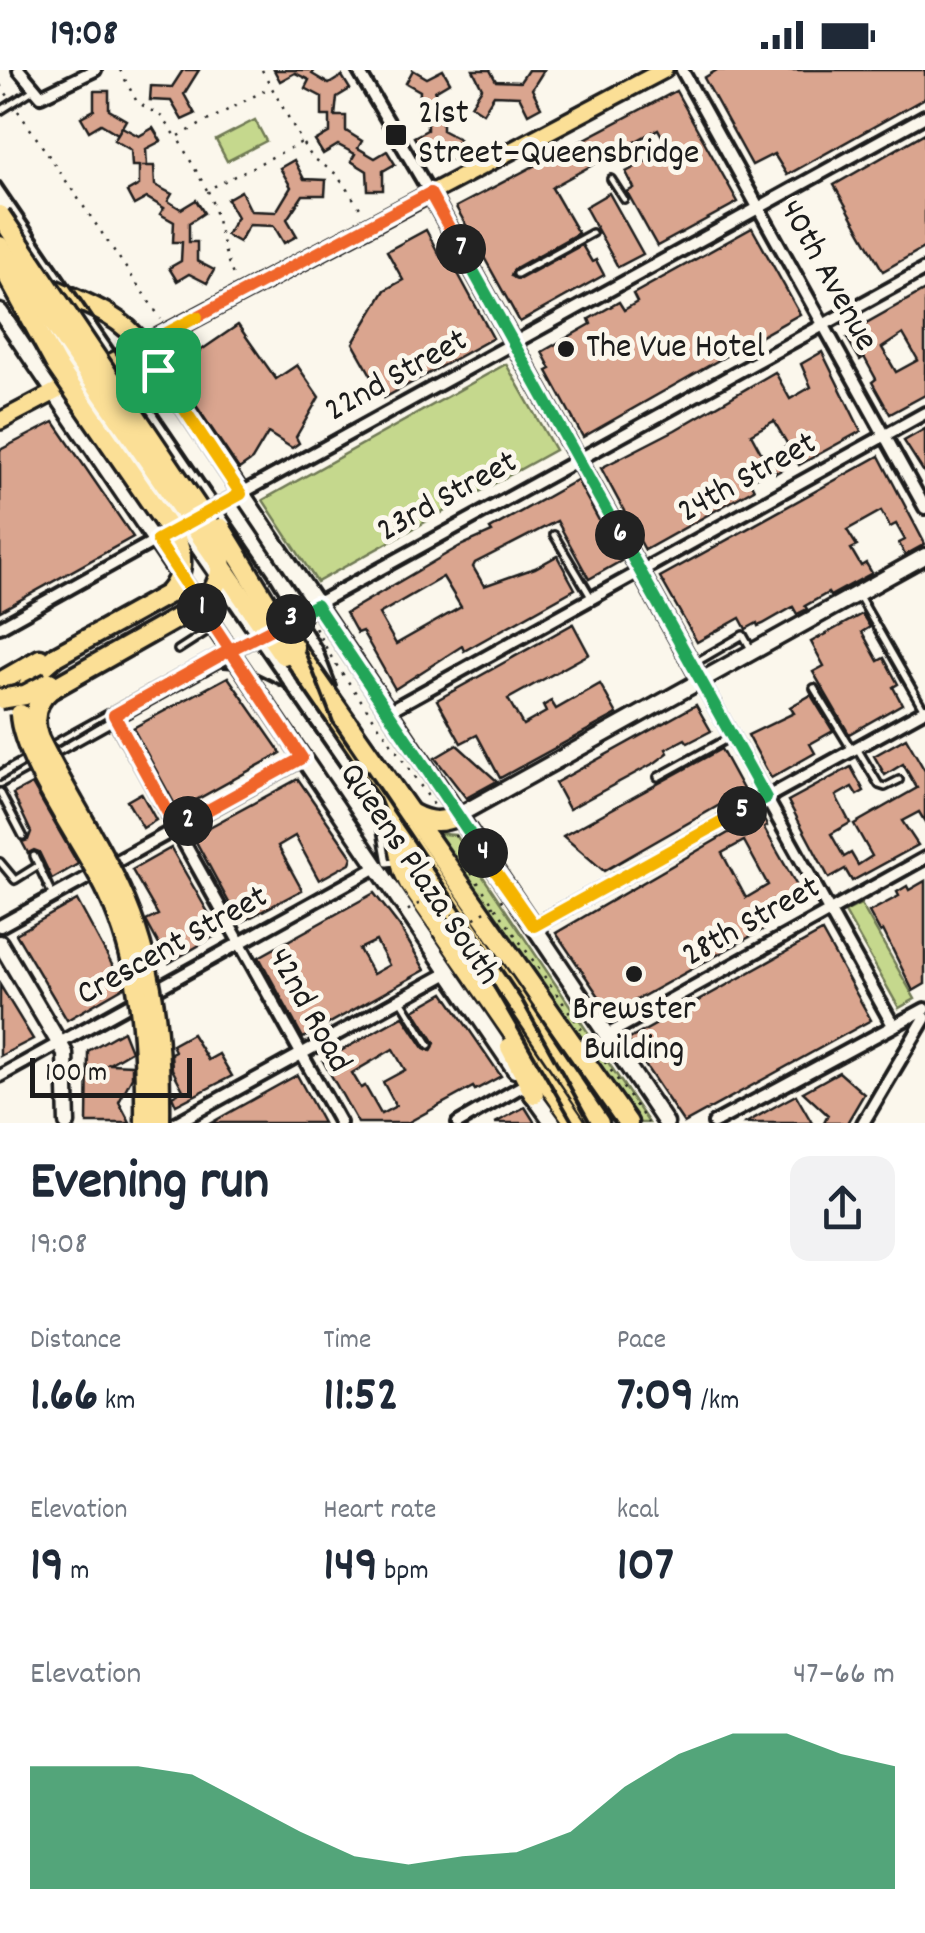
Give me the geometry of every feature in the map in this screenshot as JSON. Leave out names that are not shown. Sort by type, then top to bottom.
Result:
[{"type":"highway","points":[[0,204],[227,536],[284,655],[405,809],[628,1123]]},
{"type":"highway","points":[[0,215],[210,526],[221,548],[220,575],[202,604],[50,690],[40,698],[35,716],[39,739],[112,874],[140,942],[158,1023],[160,1123]]},
{"type":"highway","points":[[0,225],[52,314],[198,526],[211,552],[213,568],[208,586],[190,604],[26,695],[0,699]]},
{"type":"highway","points":[[0,246],[284,655],[380,810],[599,1123]]},
{"type":"highway","points":[[0,262],[47,350],[170,530],[182,556],[178,578],[161,599],[56,656],[38,670],[20,707],[21,727],[30,751],[105,887],[128,949],[144,1032],[145,1123]]},
{"type":"highway","points":[[0,278],[23,276],[114,317],[130,327],[142,346]]},
{"type":"highway","points":[[0,682],[42,658],[56,656]]},
{"type":"highway","points":[[405,809],[432,821],[450,819]]},
{"type":"highway","points":[[380,810],[395,831],[400,862],[409,883],[456,968],[530,1080],[529,1089]]},
{"type":"highway","points":[[456,968],[538,1067],[575,1123]]},
{"type":"highway","points":[[522,1010],[538,1067]]},
{"type":"main road","points":[[0,421],[664,70]]},
{"type":"main road","points":[[430,193],[701,681]]},
{"type":"main road","name":"Queens Plaza South","points":[[0,312],[375,868],[456,968]]},
{"type":"main road","points":[[142,346],[388,712],[450,819],[534,926],[666,1123]]},
{"type":"main road","points":[[450,819],[925,556]]},
{"type":"main road","name":"23rd Street","points":[[0,779],[230,650]]},
{"type":"main road","points":[[0,943],[67,1061],[67,1123]]},
{"type":"main road","points":[[529,1089],[553,1123]]},
{"type":"street","points":[[19,70],[37,93],[95,70]]},
{"type":"street","points":[[358,70],[430,193]]},
{"type":"street","name":"40th Avenue","points":[[682,70],[925,508]]},
{"type":"street","name":"22nd Street","points":[[0,627],[925,116]]},
{"type":"street","points":[[0,262],[284,655]]},
{"type":"street","name":"23rd Street","points":[[230,650],[925,269]]},
{"type":"street","name":"24th Street","points":[[388,712],[925,413]]},
{"type":"street","points":[[701,681],[893,1025]]},
{"type":"street","points":[[534,926],[924,710]]},
{"type":"street","name":"42nd Road","points":[[114,715],[340,1123]]},
{"type":"street","points":[[0,926],[302,758]]},
{"type":"street","name":"28th Street","points":[[607,1036],[925,858]]},
{"type":"street","name":"Crescent Street","points":[[0,1076],[375,868]]},
{"type":"street","points":[[176,1123],[456,968]]},
{"type":"street","points":[[714,1123],[925,1008]]},
{"type":"street","points":[[863,1123],[925,1018]]},
{"type":"street","points":[[458,1123],[529,1089]]},
{"type":"lane","points":[[0,111],[37,93]]},
{"type":"lane","points":[[612,179],[624,199]]},
{"type":"lane","points":[[518,274],[592,234]]},
{"type":"lane","points":[[554,535],[591,598]]},
{"type":"lane","points":[[858,594],[924,710]]},
{"type":"lane","points":[[178,650],[214,626]]},
{"type":"lane","points":[[692,664],[742,635],[752,652]]},
{"type":"lane","points":[[814,688],[879,785],[886,788],[899,780]]},
{"type":"lane","points":[[658,777],[732,736]]},
{"type":"lane","points":[[0,792],[24,836]]},
{"type":"lane","points":[[34,856],[54,896]]},
{"type":"lane","points":[[0,862],[15,880],[39,865]]},
{"type":"lane","points":[[401,1000],[430,1045]]},
{"type":"path","points":[[120,70],[137,102],[162,117],[177,137],[208,190],[232,275]]},
{"type":"path","points":[[262,70],[312,157],[336,174],[360,208]]},
{"type":"path","points":[[0,85],[158,315]]},
{"type":"path","points":[[177,137],[271,87]]},
{"type":"path","points":[[208,190],[302,142]]},
{"type":"path","points":[[312,624],[423,791],[450,819],[462,860],[648,1123]]},
{"type":"path","points":[[420,796],[423,791]]},
{"type":"path","points":[[430,879],[462,927],[522,886]]},
{"type":"path","points":[[400,916],[438,892]]},
{"type":"green space","points":[[255,120],[266,141],[227,161],[216,140]]},
{"type":"green space","points":[[506,364],[555,450],[317,582],[263,500]]},
{"type":"green space","points":[[431,833],[455,835],[649,1123],[638,1123]]},
{"type":"green space","points":[[861,904],[915,999],[899,1008],[845,912]]},
{"type":"building","points":[[183,70],[199,70],[184,94],[195,114],[182,120],[171,101],[150,100],[151,86],[172,87]]},
{"type":"building","points":[[274,70],[315,70],[312,74],[329,84],[342,76],[350,89],[337,97],[335,116],[346,116],[346,131],[362,141],[358,148],[375,158],[387,151],[395,164],[383,171],[383,190],[368,190],[367,171],[351,161],[355,154],[338,145],[323,154],[315,141],[330,132],[330,116],[322,116],[322,97],[305,88],[309,80],[295,73],[280,81]]},
{"type":"building","points":[[413,70],[427,78],[443,70],[450,82],[435,91],[434,111],[442,111],[442,130],[459,139],[452,152],[435,143],[422,150],[414,137],[427,130],[427,111],[419,111],[420,91],[406,83]]},
{"type":"building","points":[[473,70],[490,70],[496,81],[520,82],[528,70],[544,70],[532,89],[541,107],[528,114],[519,96],[494,95],[483,113],[471,105],[482,88]]},
{"type":"building","points":[[717,70],[925,70],[925,98],[787,175],[774,154],[752,165],[704,78]]},
{"type":"building","points":[[94,91],[109,91],[109,110],[126,120],[118,134],[101,124],[89,131],[81,117],[94,110]]},
{"type":"building","points":[[676,91],[738,202],[657,246],[627,192],[634,188],[626,172],[669,149],[658,129],[556,185],[552,188],[578,233],[514,269],[511,276],[520,279],[582,245],[604,275],[520,322],[456,207]]},
{"type":"building","points":[[122,127],[139,136],[153,128],[161,141],[146,149],[147,166],[154,166],[155,185],[172,194],[168,201],[181,209],[196,200],[204,213],[189,223],[189,242],[197,242],[197,261],[214,270],[207,283],[189,274],[177,281],[169,268],[181,261],[182,242],[173,242],[174,222],[160,214],[164,208],[147,198],[134,205],[127,192],[139,185],[139,166],[132,166],[131,150],[114,140]]},
{"type":"building","points":[[925,133],[925,247],[883,271],[834,185]]},
{"type":"building","points":[[294,160],[304,179],[326,180],[325,195],[303,195],[287,219],[297,236],[284,243],[274,226],[249,225],[239,242],[226,235],[237,217],[227,199],[241,191],[251,211],[276,212],[291,187],[280,168]]},
{"type":"building","points":[[609,193],[643,254],[618,267],[585,207]]},
{"type":"building","points":[[752,228],[800,314],[583,437],[547,371],[551,369],[542,352],[591,324],[589,319],[619,302],[624,310],[637,302],[633,294]]},
{"type":"building","points":[[426,230],[441,258],[448,255],[493,338],[384,398],[353,343],[385,290],[403,280],[387,251]]},
{"type":"building","points":[[925,290],[925,395],[890,414],[872,382],[876,379],[864,357],[860,360],[847,338],[863,329],[861,326]],"holes":[[[903,334],[918,360],[896,372],[882,348]]]},
{"type":"building","points":[[238,325],[276,379],[297,365],[319,397],[296,437],[299,443],[292,448],[268,433],[252,460],[239,469],[172,370]]},
{"type":"building","points":[[822,352],[861,431],[799,465],[797,461],[776,473],[773,468],[750,481],[754,489],[645,550],[601,468],[775,372],[790,399],[811,387],[801,364]],"holes":[[[774,421],[788,445],[764,458],[751,434]]]},
{"type":"building","points":[[54,422],[133,537],[0,611],[0,450]]},
{"type":"building","points":[[925,429],[925,474],[904,441]]},
{"type":"building","points":[[879,456],[925,544],[905,555],[899,543],[905,540],[896,524],[890,527],[881,511],[847,530],[857,546],[851,549],[861,566],[866,563],[872,573],[830,596],[828,593],[797,614],[793,607],[746,629],[740,618],[697,642],[660,577]]},
{"type":"building","points":[[577,480],[621,561],[589,579],[557,521],[475,563],[473,567],[484,586],[557,556],[575,589],[464,651],[462,646],[395,689],[362,631],[357,633],[346,613],[460,546],[492,532],[490,529]],"holes":[[[443,577],[461,607],[396,644],[379,614]]]},
{"type":"building","points":[[862,614],[870,627],[862,632],[878,661],[884,658],[898,684],[893,687],[902,704],[849,734],[813,672],[824,666],[811,642]]},
{"type":"building","points":[[573,624],[589,654],[508,699],[523,725],[546,712],[543,706],[551,701],[556,709],[600,684],[617,714],[500,778],[477,735],[461,743],[437,700]]},
{"type":"building","points":[[228,677],[281,753],[178,810],[133,728]]},
{"type":"building","points":[[811,695],[833,731],[810,744],[815,753],[771,778],[748,735],[794,713],[790,707]]},
{"type":"building","points":[[696,705],[711,731],[666,749],[668,753],[656,762],[569,809],[555,783]]},
{"type":"building","points":[[906,738],[925,771],[925,822],[919,812],[902,821],[918,845],[852,881],[845,869],[829,878],[788,801],[851,767],[864,791],[857,795],[852,787],[836,796],[850,823],[831,834],[844,857],[851,853],[858,865],[872,856],[854,824],[917,788],[903,764],[885,775],[874,756]]},
{"type":"building","points":[[457,745],[497,781],[466,798],[435,758]]},
{"type":"building","points":[[721,749],[744,791],[604,871],[563,836]]},
{"type":"building","points":[[298,779],[352,857],[350,863],[319,880],[295,836],[278,846],[302,890],[240,923],[193,836]]},
{"type":"building","points":[[32,784],[78,864],[52,879],[39,852],[28,853],[22,842],[28,840],[31,832],[13,794]]},
{"type":"building","points":[[141,793],[156,820],[143,828],[127,801]]},
{"type":"building","name":"Brewster Building","points":[[761,814],[767,826],[764,828],[802,895],[758,919],[764,929],[611,1014],[556,933]],"holes":[[[744,841],[768,885],[746,898],[722,853]]]},
{"type":"building","points":[[171,848],[220,933],[169,963],[146,921],[158,915],[132,870]]},
{"type":"building","points":[[925,881],[925,984],[913,991],[883,930],[880,932],[869,912],[899,896],[897,892],[907,886],[909,890]]},
{"type":"building","points":[[374,893],[425,970],[303,1038],[259,957]],"holes":[[[376,941],[389,965],[373,974],[359,949]]]},
{"type":"building","points":[[77,900],[124,987],[67,1020],[16,934]]},
{"type":"building","points":[[822,932],[871,1020],[684,1123],[628,1040]]},
{"type":"building","points":[[0,985],[33,1039],[0,1056]]},
{"type":"building","points":[[444,993],[501,1076],[407,1123],[358,1123],[323,1061],[403,1016],[424,1048],[431,1051],[435,1043],[414,1010]],"holes":[[[393,1049],[405,1070],[383,1082],[396,1106],[381,1114],[365,1086],[361,1088],[352,1073]]]},
{"type":"building","points":[[123,1031],[131,1051],[109,1064],[132,1065],[132,1077],[119,1102],[130,1123],[87,1123],[88,1051]]},
{"type":"building","points":[[192,1034],[208,1060],[219,1054],[232,1076],[176,1105],[172,1096],[183,1090],[172,1069],[172,1045]]},
{"type":"building","points":[[839,1072],[864,1094],[847,1123],[824,1123],[828,1115],[803,1092]]},
{"type":"building","points":[[297,1075],[323,1123],[211,1123],[232,1111]]},
{"type":"building","points":[[796,1095],[812,1123],[746,1123],[783,1102]]},
{"type":"building","points":[[525,1107],[535,1123],[495,1123]]},
{"type":"railway","points":[[0,182],[270,578],[287,606],[333,722],[522,1000],[590,1123]]},
{"type":"railway","points":[[299,609],[322,647],[337,686]]},
{"type":"railway","points":[[0,781],[172,679],[212,666],[248,669],[284,687],[307,710],[336,753]]},
{"type":"railway","points":[[488,976],[573,1123]]},
{"type":"place","name":"21st Street–Queensbridge","points":[[396,135]]},
{"type":"place","name":"The Vue Hotel","points":[[566,349]]},
{"type":"place","name":"Brewster Building","points":[[634,974]]},
{"type":"route","points":[[158,370],[142,346],[430,193],[766,798],[534,926],[316,605],[230,650],[302,758],[176,828],[114,715],[230,650],[157,540],[241,494],[158,370]]}]
